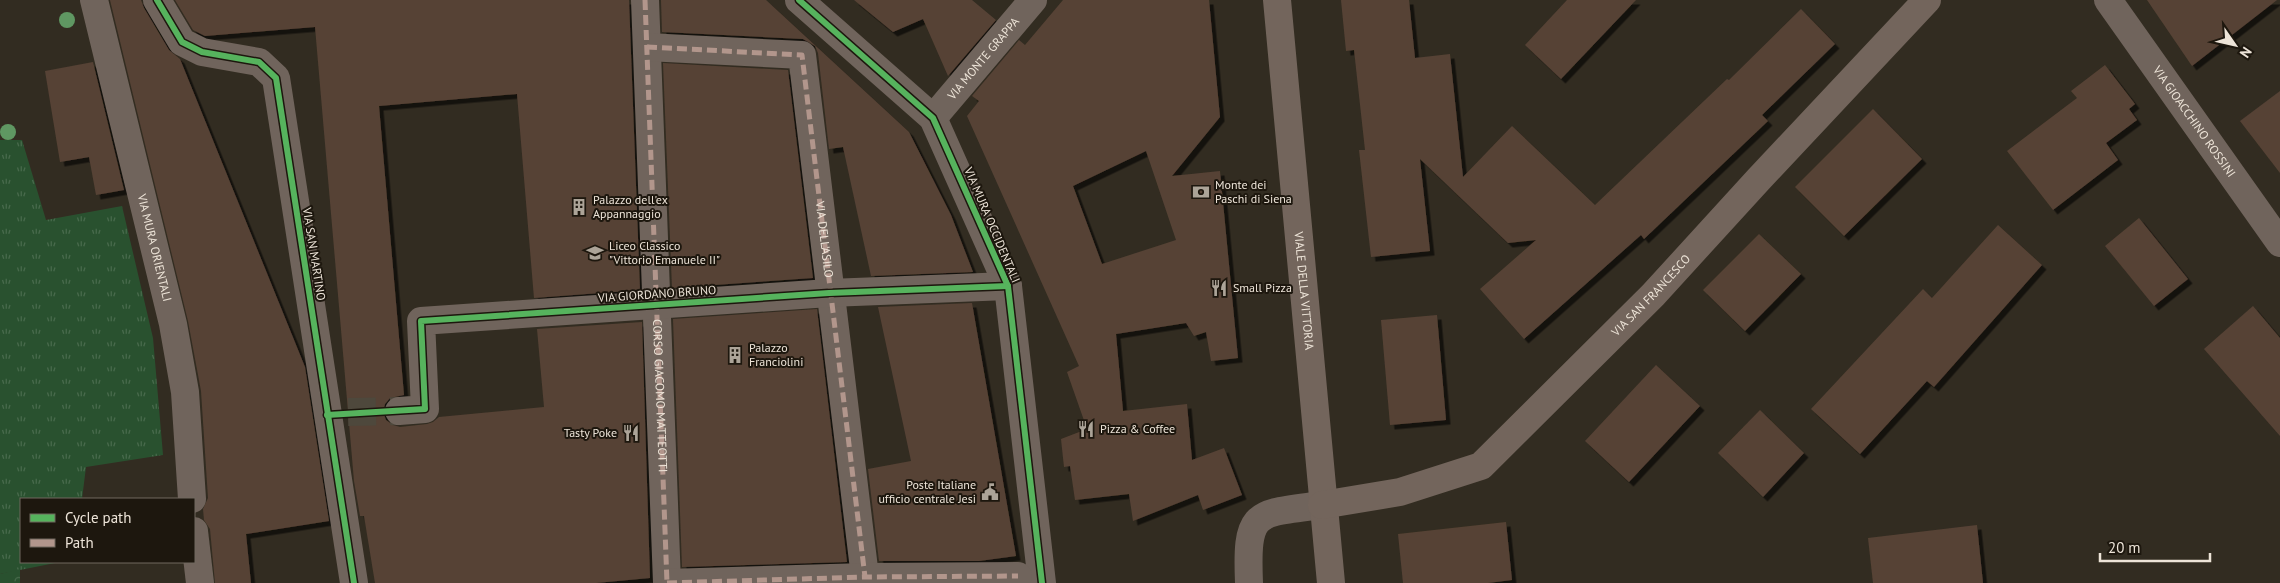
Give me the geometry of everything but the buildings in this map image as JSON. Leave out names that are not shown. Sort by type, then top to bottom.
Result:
[{"type":"main road","name":"VIALE DELLA VITTORIA","points":[[1277,0],[1322,505],[1331,583]]},
{"type":"main road","name":"VIA SAN FRANCESCO","points":[[1322,505],[1400,492],[1480,466],[1653,296],[1751,187],[1927,0]]},
{"type":"street","name":"VIA MURA ORIENTALI","points":[[94,0],[173,324],[185,392],[192,498]]},
{"type":"street","name":"VIA SAN MARTINO","points":[[158,0],[182,42],[202,52],[259,62],[276,78],[338,414],[354,583]]},
{"type":"street","name":"CORSO GIACOMO MATTEOTTI","points":[[645,0],[667,583]]},
{"type":"street","name":"VIA MURA OCCIDENTALI","points":[[799,0],[933,118],[1008,286],[1030,580]]},
{"type":"street","name":"VIA MONTE GRAPPA","points":[[933,118],[1033,0]]},
{"type":"street","name":"VIA GIOACCHINO ROSSINI","points":[[2108,0],[2280,243]]},
{"type":"street","name":"VIA DELL'ASILO","points":[[647,47],[802,55],[829,293],[865,577]]},
{"type":"street","name":"VIA GIORDANO BRUNO","points":[[399,411],[424,409],[421,321],[829,293],[1008,286]]},
{"type":"street","points":[[1249,583],[1248,547],[1250,533],[1259,519],[1269,512],[1322,505]]},
{"type":"street","points":[[195,540],[200,583]]},
{"type":"street","points":[[667,583],[865,577],[1030,580]]},
{"type":"green space","points":[[0,140],[22,140],[46,220],[122,206],[153,338],[163,455],[86,467],[82,498],[20,498],[20,563],[55,563],[0,574]]},
{"type":"green space","points":[[20,569],[20,583],[0,583],[0,574]]},
{"type":"tunnel","points":[[348,412],[399,411]]},
{"type":"marked path","points":[[645,0],[667,583]]},
{"type":"marked path","points":[[647,47],[802,55],[865,577]]},
{"type":"marked path","points":[[667,583],[865,577],[1018,576]]},
{"type":"cycle path","points":[[157,0],[182,42],[202,52],[259,62],[276,78],[354,583]]},
{"type":"cycle path","points":[[799,0],[933,118],[1008,286],[1042,583]]},
{"type":"cycle path","points":[[327,415],[425,409],[421,321],[829,293],[1008,286]]},
{"type":"place","name":"Monte dei Paschi di Siena","points":[[1201,192]]},
{"type":"place","name":"Palazzo dell'ex Appannaggio","points":[[579,207]]},
{"type":"place","name":"Liceo Classico \"Vittorio Emanuele II\"","points":[[595,253]]},
{"type":"place","name":"Small Pizza","points":[[1219,288]]},
{"type":"place","name":"Palazzo Franciolini","points":[[735,355]]},
{"type":"place","name":"Pizza & Coffee","points":[[1086,429]]},
{"type":"place","name":"Tasty Poke","points":[[631,433]]},
{"type":"place","name":"Poste Italiane ufficio centrale Jesi","points":[[990,492]]}]
